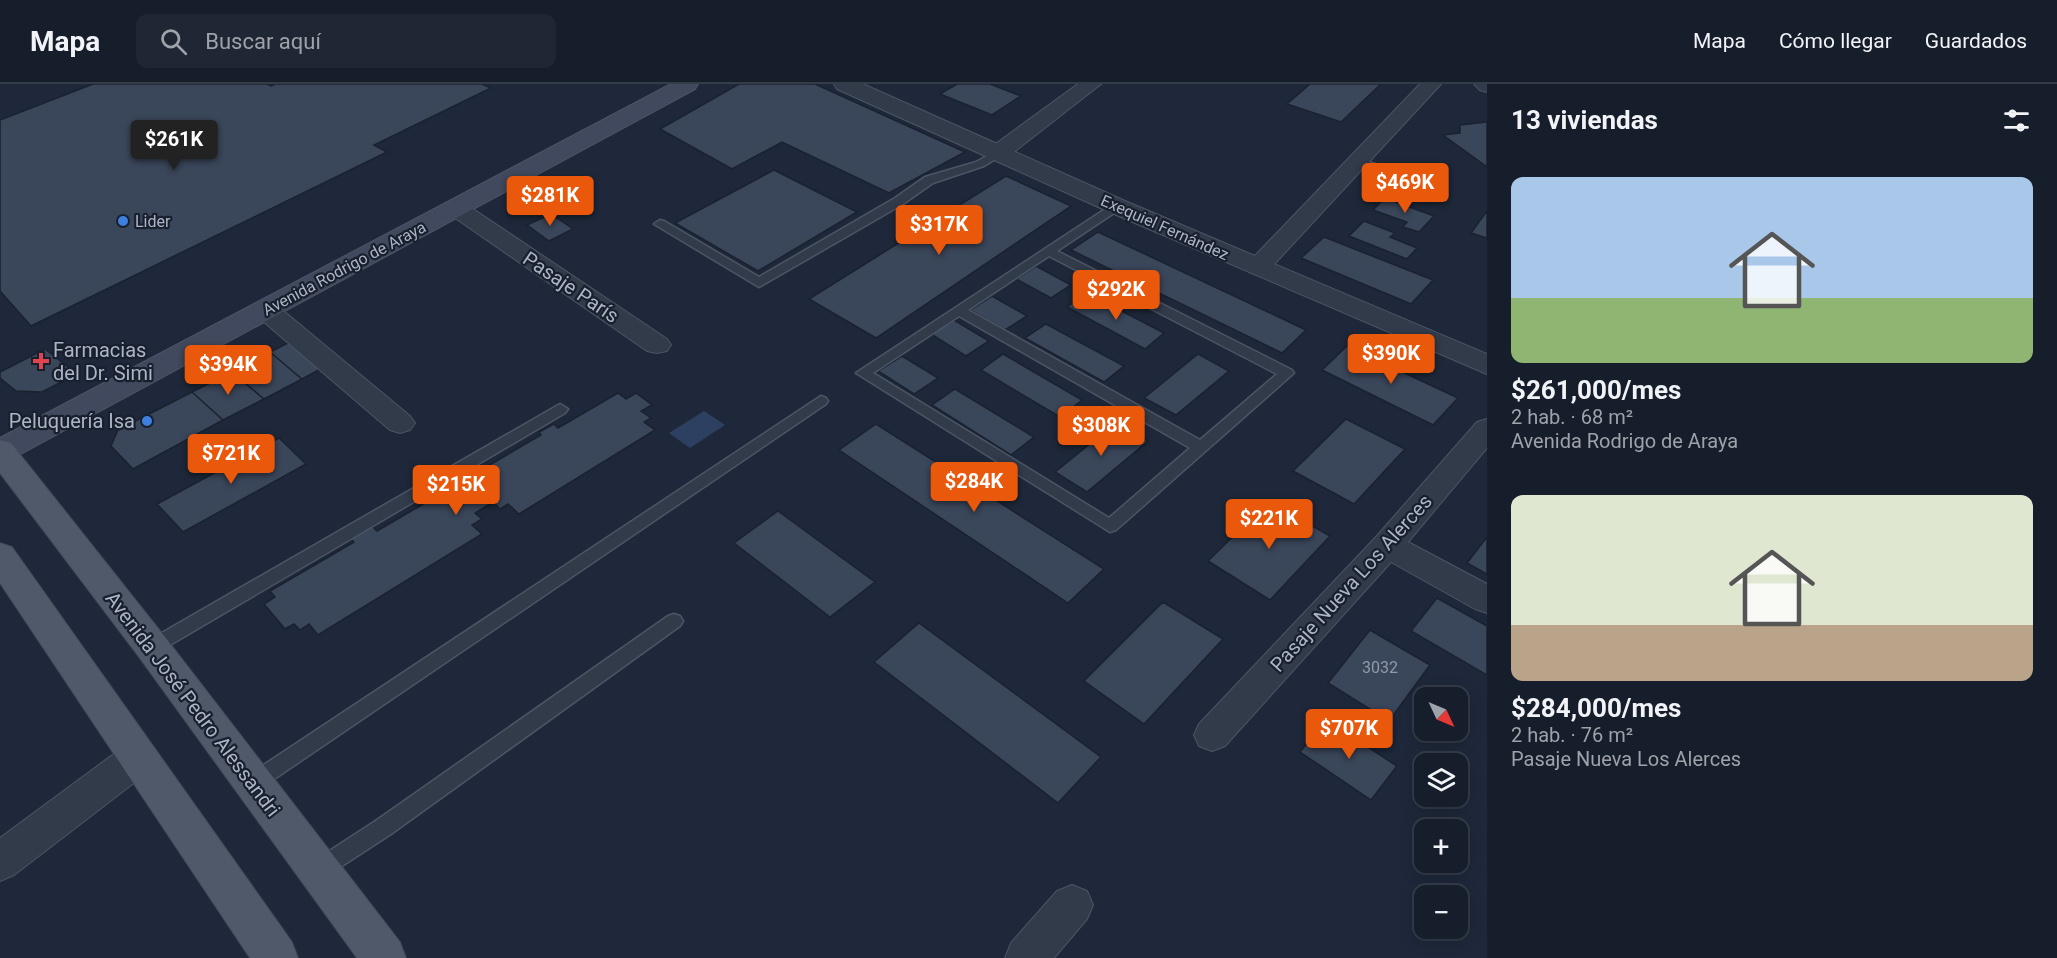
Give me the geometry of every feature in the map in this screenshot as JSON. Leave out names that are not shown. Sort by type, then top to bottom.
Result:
[{"type":"main road","name":"Avenida Rodrigo de Araya","points":[[0,451],[687,84]]},
{"type":"main road","name":"Avenida José Pedro Alessandri","points":[[0,451],[152,647],[384,958]]},
{"type":"main road","points":[[0,556],[275,958]]},
{"type":"street","name":"Exequiel Fernández","points":[[845,84],[1116,206],[1487,364]]},
{"type":"street","points":[[998,153],[1091,84]]},
{"type":"street","points":[[1258,267],[1431,84]]},
{"type":"street","name":"Pasaje París","points":[[456,208],[657,345]]},
{"type":"street","points":[[266,310],[400,423]]},
{"type":"street","name":"Pasaje Nueva Los Alerces","points":[[1212,735],[1387,545],[1487,429]]},
{"type":"street","points":[[1387,545],[1487,600]]},
{"type":"street","points":[[0,862],[139,757]]},
{"type":"street","points":[[1026,958],[1072,905]]},
{"type":"lane","points":[[660,224],[759,283],[899,201],[929,180],[980,164],[998,153]]},
{"type":"lane","points":[[1357,162],[1437,189]]},
{"type":"lane","points":[[1047,251],[1287,373],[1110,526],[863,373],[1047,251],[1116,206]]},
{"type":"lane","points":[[959,310],[1201,447]]},
{"type":"lane","points":[[254,782],[821,401]]},
{"type":"lane","points":[[152,647],[560,409]]},
{"type":"lane","points":[[318,870],[384,827],[674,621]]},
{"type":"water","points":[[704,411],[725,425],[690,448],[669,433]]},
{"type":"building","name":"Lider","points":[[93,84],[267,84],[271,86],[275,84],[482,84],[491,88],[374,145],[387,152],[31,326],[0,291],[0,120]]},
{"type":"building","points":[[739,84],[815,84],[965,152],[889,193],[782,142],[732,169],[660,129]]},
{"type":"building","points":[[957,84],[990,84],[1021,96],[992,115],[940,94]]},
{"type":"building","points":[[1310,84],[1381,84],[1341,122],[1287,104]]},
{"type":"building","points":[[1487,122],[1487,167],[1443,135],[1460,133],[1460,125]]},
{"type":"building","points":[[774,170],[857,212],[758,271],[675,223]]},
{"type":"building","points":[[1006,176],[1071,206],[876,338],[809,299]]},
{"type":"building","points":[[1385,198],[1434,216],[1419,232],[1403,227],[1407,222],[1373,210]]},
{"type":"building","points":[[1487,211],[1487,238],[1471,233]]},
{"type":"building","points":[[551,214],[573,229],[549,241],[527,225]]},
{"type":"building","points":[[1364,221],[1395,233],[1390,237],[1417,248],[1407,259],[1349,236]]},
{"type":"building","points":[[1098,232],[1306,330],[1282,353],[1071,250]]},
{"type":"building","points":[[1324,237],[1433,280],[1411,304],[1301,258]]},
{"type":"building","points":[[1036,266],[1071,285],[1051,298],[1016,279]]},
{"type":"building","points":[[1087,293],[1164,333],[1145,349],[1067,307]]},
{"type":"building","points":[[992,296],[1027,316],[1005,330],[970,310]]},
{"type":"building","points":[[954,320],[989,341],[966,356],[931,334]]},
{"type":"building","points":[[1046,324],[1124,366],[1104,382],[1025,338]]},
{"type":"building","points":[[288,343],[300,346],[326,366],[302,379],[270,352]]},
{"type":"building","points":[[1347,346],[1458,398],[1433,425],[1322,370]]},
{"type":"building","name":"Farmacias del Dr. Simi","points":[[45,349],[77,374],[42,392],[16,391],[0,378],[0,372]]},
{"type":"building","points":[[270,352],[302,379],[264,399],[232,372]]},
{"type":"building","points":[[1003,354],[1082,400],[1060,417],[981,370]]},
{"type":"building","points":[[1198,354],[1229,371],[1176,415],[1144,398]]},
{"type":"building","points":[[902,356],[938,378],[914,394],[878,371]]},
{"type":"building","points":[[232,372],[264,399],[223,420],[192,392]]},
{"type":"building","points":[[955,389],[1034,437],[1011,455],[932,405]]},
{"type":"building","points":[[192,392],[223,420],[133,469],[111,446],[118,430]]},
{"type":"building","points":[[618,393],[626,399],[636,393],[652,405],[641,411],[651,418],[644,422],[655,430],[519,514],[508,504],[500,509],[493,502],[475,513],[482,519],[472,525],[482,534],[318,635],[309,624],[300,630],[294,624],[285,629],[264,604],[275,597],[270,591],[354,542],[349,537],[371,525],[377,531],[449,489],[455,495],[475,482],[469,477],[541,435],[539,432],[554,424],[558,428]]},
{"type":"building","points":[[1346,419],[1405,449],[1354,504],[1293,471]]},
{"type":"building","points":[[1116,423],[1148,441],[1087,492],[1055,472]]},
{"type":"building","points":[[876,424],[1104,569],[1068,603],[839,450]]},
{"type":"building","points":[[279,438],[306,464],[183,532],[157,504]]},
{"type":"building","points":[[1269,501],[1330,536],[1270,600],[1208,561]]},
{"type":"building","points":[[778,511],[875,582],[830,617],[734,543]]},
{"type":"building","points":[[1487,537],[1487,574],[1467,563]]},
{"type":"building","points":[[1437,598],[1487,626],[1487,675],[1411,631]]},
{"type":"building","points":[[1163,602],[1223,639],[1144,724],[1084,681]]},
{"type":"building","points":[[919,623],[1101,757],[1058,803],[874,662]]},
{"type":"building","points":[[1370,630],[1430,665],[1389,721],[1328,683]]},
{"type":"building","points":[[1326,720],[1397,766],[1371,800],[1300,752]]},
{"type":"place","name":"Lider","points":[[123,221]]},
{"type":"place","name":"Farmacias del Dr. Simi","points":[[41,361]]},
{"type":"place","name":"Peluquería Isa","points":[[147,421]]}]
